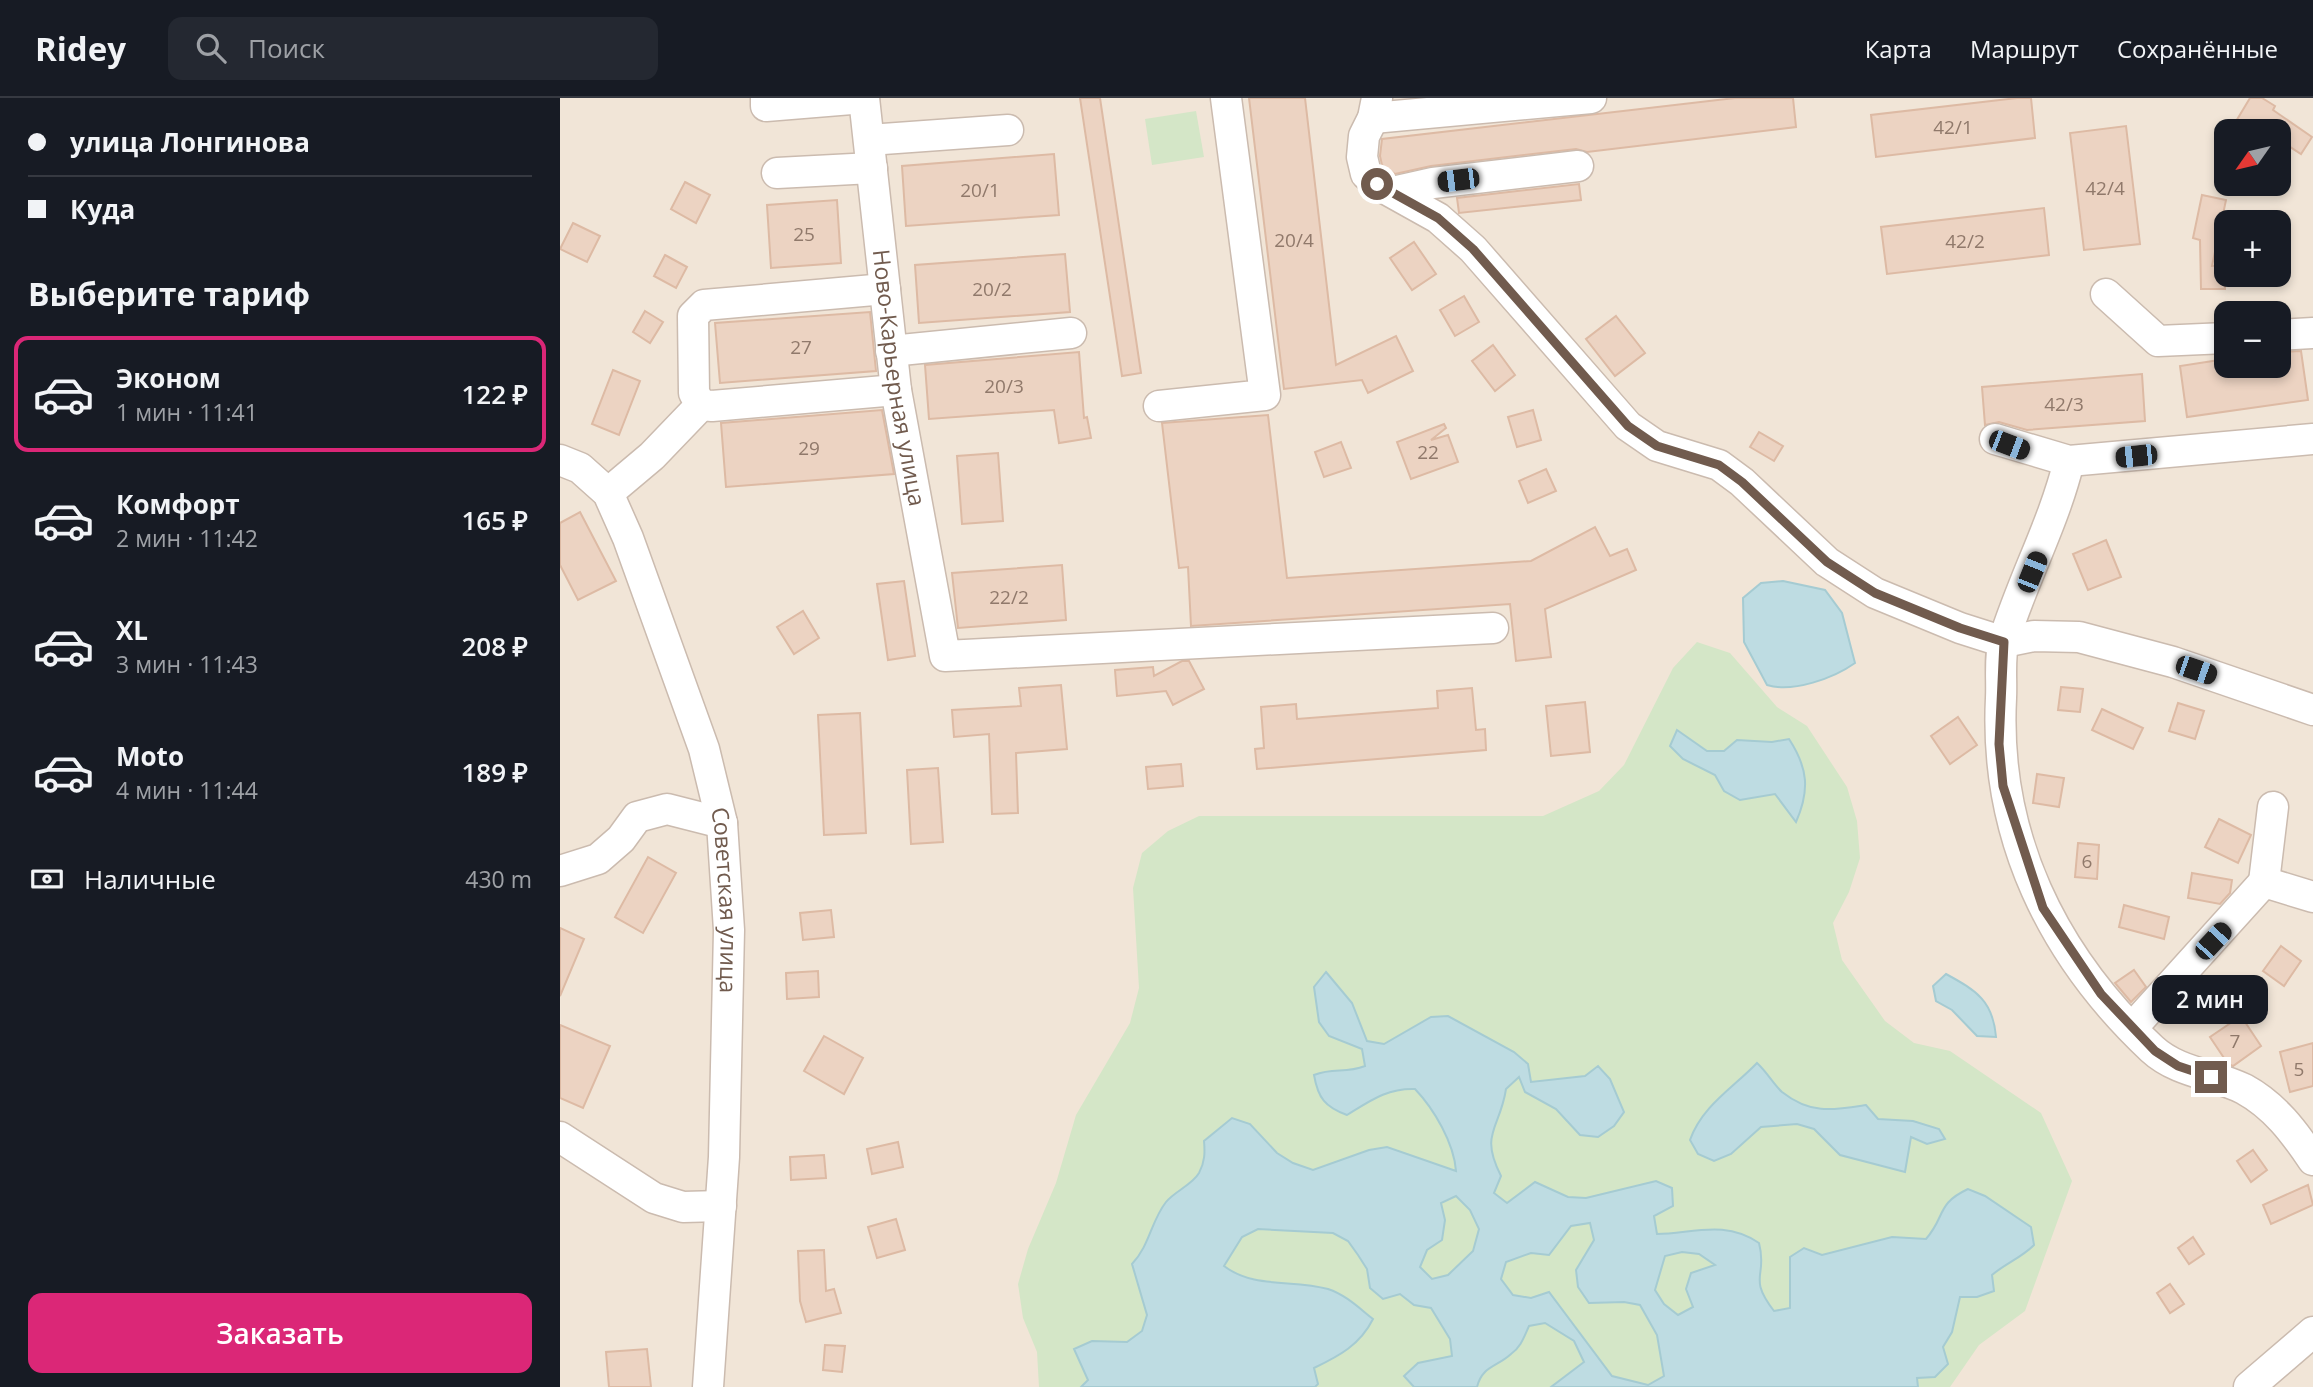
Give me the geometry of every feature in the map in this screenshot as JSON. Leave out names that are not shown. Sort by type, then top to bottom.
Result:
[{"type":"street","points":[[766,98],[766,106],[864,98]]},
{"type":"street","name":"Ново-Карьерная улица","points":[[864,98],[896,390],[945,656],[1493,628]]},
{"type":"street","points":[[1159,405],[1265,395],[1226,98]]},
{"type":"street","points":[[1591,98],[1375,108],[1364,136],[1362,157],[1366,174],[1438,218],[1473,249],[1628,426],[1657,446],[1719,465],[1742,482],[1827,562],[1875,593],[1960,628],[2004,642],[2034,636],[2079,637],[2173,662],[2313,710]]},
{"type":"street","points":[[777,173],[1008,130]]},
{"type":"street","points":[[1392,192],[1433,183],[1578,166]]},
{"type":"street","points":[[701,405],[694,393],[693,316],[704,305],[885,289]]},
{"type":"street","points":[[2106,294],[2158,341],[2214,339]]},
{"type":"street","points":[[891,351],[1070,333]]},
{"type":"street","points":[[2291,334],[2313,333]]},
{"type":"street","points":[[608,493],[652,456],[701,405],[896,390]]},
{"type":"street","points":[[1995,439],[2069,461],[2313,439]]},
{"type":"street","name":"Советская улица","points":[[560,460],[580,468],[608,493],[628,538],[704,749],[722,823],[729,930],[721,1206],[708,1387]]},
{"type":"street","points":[[2069,461],[2059,502],[2004,642],[1999,744],[2003,786],[2019,840],[2043,908],[2101,994],[2132,1028],[2155,1051],[2178,1066],[2243,1088],[2270,1106],[2292,1130],[2313,1160]]},
{"type":"street","points":[[2132,1028],[2264,882],[2273,807]]},
{"type":"street","points":[[560,872],[598,859],[621,839],[637,817],[667,809],[722,823]]},
{"type":"street","points":[[2264,882],[2313,897]]},
{"type":"street","points":[[560,1137],[654,1198],[683,1208],[721,1206]]},
{"type":"street","points":[[2249,1387],[2313,1332]]},
{"type":"shaded area","points":[[560,98],[2313,98],[2313,1387],[560,1387]]},
{"type":"green space","points":[[1196,111],[1204,157],[1152,165],[1145,119]]},
{"type":"green space","points":[[1697,642],[1730,653],[1777,707],[1807,726],[1847,787],[1857,821],[1860,858],[1849,892],[1833,923],[1842,960],[1885,1021],[1914,1043],[1950,1051],[2041,1113],[2072,1181],[2025,1311],[1979,1345],[1950,1387],[1039,1387],[1037,1352],[1023,1318],[1018,1284],[1028,1249],[1056,1183],[1076,1115],[1130,1023],[1139,988],[1133,888],[1142,853],[1168,831],[1199,816],[1543,816],[1599,791],[1624,765],[1673,668]]},
{"type":"water","points":[[1783,581],[1825,590],[1842,613],[1855,663],[1836,674],[1801,686],[1767,685],[1744,642],[1743,598],[1761,583]]},
{"type":"water","points":[[1677,730],[1707,751],[1724,751],[1737,740],[1772,742],[1789,739],[1800,760],[1805,779],[1803,800],[1796,822],[1775,794],[1740,800],[1724,791],[1715,775],[1683,759],[1670,746]]},
{"type":"water","points":[[1326,972],[1352,1003],[1367,1041],[1384,1044],[1431,1017],[1448,1016],[1514,1052],[1528,1064],[1531,1082],[1585,1076],[1598,1066],[1610,1079],[1624,1112],[1614,1126],[1598,1137],[1580,1135],[1556,1109],[1525,1092],[1519,1077],[1506,1089],[1491,1140],[1501,1176],[1494,1193],[1507,1203],[1535,1182],[1568,1197],[1586,1198],[1656,1181],[1672,1188],[1673,1206],[1654,1216],[1657,1234],[1722,1230],[1746,1236],[1759,1243],[1760,1283],[1774,1311],[1790,1308],[1790,1257],[1804,1248],[1822,1255],[1892,1237],[1926,1239],[1946,1205],[1968,1189],[1985,1196],[2031,1227],[2034,1245],[1992,1275],[1994,1291],[1977,1297],[1960,1297],[1952,1332],[1943,1347],[1948,1364],[1935,1377],[1917,1378],[1918,1387],[1551,1387],[1584,1362],[1574,1341],[1545,1323],[1529,1326],[1517,1348],[1486,1371],[1477,1387],[1414,1387],[1404,1376],[1418,1363],[1452,1356],[1450,1339],[1431,1308],[1414,1305],[1400,1294],[1383,1299],[1370,1288],[1367,1269],[1348,1241],[1333,1233],[1258,1229],[1242,1237],[1224,1266],[1248,1278],[1261,1281],[1328,1289],[1346,1298],[1373,1319],[1355,1343],[1314,1368],[1318,1384],[1315,1387],[1081,1387],[1088,1380],[1074,1349],[1092,1341],[1127,1342],[1142,1331],[1147,1315],[1132,1264],[1143,1249],[1166,1202],[1199,1173],[1204,1157],[1204,1141],[1232,1118],[1250,1124],[1277,1153],[1293,1163],[1313,1170],[1369,1150],[1387,1147],[1456,1171],[1442,1127],[1415,1089],[1387,1093],[1347,1115],[1333,1109],[1324,1101],[1314,1075],[1365,1066],[1362,1049],[1329,1036],[1319,1022],[1314,987]],"holes":[[[1456,1196],[1470,1210],[1479,1229],[1473,1251],[1448,1275],[1432,1279],[1420,1267],[1427,1250],[1442,1240],[1445,1220],[1441,1203]],[[1590,1223],[1594,1240],[1576,1270],[1578,1287],[1589,1303],[1624,1302],[1640,1305],[1657,1335],[1664,1376],[1648,1385],[1612,1376],[1549,1292],[1531,1298],[1513,1295],[1501,1279],[1506,1262],[1531,1253],[1549,1255],[1571,1226]],[[1682,1252],[1699,1254],[1715,1265],[1691,1273],[1686,1289],[1693,1307],[1678,1315],[1664,1304],[1655,1290],[1665,1256]]]},
{"type":"water","points":[[1946,974],[1982,998],[1991,1014],[1996,1037],[1977,1036],[1952,1010],[1936,1001],[1933,986]]},
{"type":"water","points":[[1757,1063],[1782,1092],[1803,1104],[1823,1109],[1866,1105],[1878,1119],[1913,1121],[1939,1129],[1945,1139],[1927,1144],[1911,1137],[1905,1172],[1840,1155],[1814,1129],[1797,1124],[1761,1127],[1731,1154],[1714,1161],[1698,1154],[1690,1140],[1702,1117]]},
{"type":"building","points":[[1080,98],[1100,98],[1141,373],[1122,376]]},
{"type":"building","points":[[1249,98],[1305,98],[1336,365],[1396,336],[1413,371],[1368,393],[1362,380],[1284,389]]},
{"type":"building","points":[[1735,98],[1793,98],[1796,127],[1587,152],[1576,149],[1431,166],[1395,174],[1382,165],[1380,156],[1382,139]]},
{"type":"building","points":[[2031,98],[2035,138],[1876,157],[1871,115]]},
{"type":"building","points":[[2250,98],[2262,98],[2275,106],[2273,110],[2286,119],[2237,119]]},
{"type":"building","points":[[2291,122],[2312,137],[2301,154],[2291,147]]},
{"type":"building","points":[[2126,126],[2140,244],[2084,250],[2070,133]]},
{"type":"building","points":[[1054,154],[1059,215],[906,226],[902,166]]},
{"type":"building","points":[[685,182],[710,195],[696,223],[671,209]]},
{"type":"building","points":[[1579,184],[1581,200],[1459,213],[1457,198]]},
{"type":"building","points":[[2202,195],[2226,200],[2224,210],[2214,210],[2212,266],[2214,287],[2225,289],[2201,289],[2200,240],[2193,238]]},
{"type":"building","points":[[837,200],[841,263],[771,268],[767,205]]},
{"type":"building","points":[[2044,208],[2049,255],[1887,274],[1881,227]]},
{"type":"building","points":[[573,223],[600,236],[587,262],[560,249]]},
{"type":"building","points":[[1414,242],[1436,274],[1412,290],[1390,258]]},
{"type":"building","points":[[1065,254],[1070,312],[919,323],[915,265]]},
{"type":"building","points":[[665,255],[687,267],[676,288],[654,276]]},
{"type":"building","points":[[1464,296],[1479,322],[1455,336],[1440,310]]},
{"type":"building","points":[[645,311],[663,322],[650,343],[633,332]]},
{"type":"building","points":[[870,312],[876,371],[720,383],[715,323]]},
{"type":"building","points":[[1616,316],[1645,353],[1615,376],[1586,339]]},
{"type":"building","points":[[1493,345],[1515,375],[1495,391],[1472,361]]},
{"type":"building","points":[[2291,351],[2301,351],[2308,400],[2187,417],[2180,366],[2214,361],[2214,378],[2291,378]]},
{"type":"building","points":[[1079,352],[1084,418],[1087,417],[1091,438],[1059,443],[1054,410],[929,419],[925,365]]},
{"type":"building","points":[[613,370],[640,381],[619,435],[592,424]]},
{"type":"building","points":[[2142,374],[2145,421],[2027,430],[1999,422],[1985,425],[1982,387]]},
{"type":"building","points":[[882,410],[894,474],[726,487],[721,423]]},
{"type":"building","points":[[1533,410],[1541,440],[1517,447],[1508,417]]},
{"type":"building","points":[[1268,415],[1287,578],[1531,561],[1595,527],[1610,556],[1627,549],[1636,570],[1545,609],[1551,657],[1516,661],[1510,604],[1191,626],[1188,567],[1179,568],[1162,423]]},
{"type":"building","points":[[1444,424],[1446,428],[1431,440],[1448,435],[1458,462],[1411,479],[1397,442]]},
{"type":"building","points":[[1759,432],[1783,446],[1774,461],[1750,447]]},
{"type":"building","points":[[1341,442],[1351,468],[1324,477],[1315,452]]},
{"type":"building","points":[[998,453],[1003,521],[962,524],[957,456]]},
{"type":"building","points":[[1546,469],[1556,491],[1528,503],[1519,481]]},
{"type":"building","points":[[580,512],[616,581],[578,600],[560,565],[560,523]]},
{"type":"building","points":[[2106,540],[2121,577],[2088,590],[2073,554]]},
{"type":"building","points":[[1062,565],[1066,620],[958,628],[952,573]]},
{"type":"building","points":[[904,581],[915,656],[888,660],[877,584]]},
{"type":"building","points":[[803,611],[819,638],[794,654],[777,627]]},
{"type":"building","points":[[1182,661],[1189,661],[1204,689],[1173,705],[1166,691],[1117,696],[1115,670],[1153,667],[1154,676]]},
{"type":"building","points":[[1061,685],[1067,749],[1016,753],[1018,813],[992,814],[989,734],[954,737],[952,710],[1021,706],[1019,688]]},
{"type":"building","points":[[2061,687],[2083,689],[2080,712],[2058,710]]},
{"type":"building","points":[[1472,688],[1476,730],[1485,729],[1486,750],[1257,769],[1255,749],[1264,748],[1261,707],[1296,704],[1297,719],[1438,708],[1437,691]]},
{"type":"building","points":[[1585,702],[1590,752],[1551,756],[1546,706]]},
{"type":"building","points":[[2178,703],[2204,711],[2195,739],[2169,731]]},
{"type":"building","points":[[2102,709],[2143,728],[2133,749],[2092,730]]},
{"type":"building","points":[[860,713],[866,833],[824,835],[818,715]]},
{"type":"building","points":[[1958,717],[1977,745],[1950,764],[1931,736]]},
{"type":"building","points":[[1181,764],[1183,786],[1148,789],[1146,767]]},
{"type":"building","points":[[938,768],[943,842],[911,844],[907,770]]},
{"type":"building","points":[[2037,774],[2064,778],[2059,807],[2033,803]]},
{"type":"building","points":[[2219,819],[2251,835],[2238,863],[2205,847]]},
{"type":"building","points":[[2078,843],[2099,845],[2097,879],[2075,877]]},
{"type":"building","points":[[648,857],[676,873],[643,933],[615,917]]},
{"type":"building","points":[[2192,873],[2232,880],[2230,893],[2220,904],[2188,898]]},
{"type":"building","points":[[2124,905],[2169,917],[2164,939],[2119,927]]},
{"type":"building","points":[[831,910],[834,937],[803,940],[800,913]]},
{"type":"building","points":[[560,928],[584,939],[560,996]]},
{"type":"building","points":[[2281,946],[2301,961],[2284,986],[2263,971]]},
{"type":"building","points":[[2134,970],[2146,987],[2131,1002],[2115,983]]},
{"type":"building","points":[[818,971],[819,997],[787,999],[786,973]]},
{"type":"building","points":[[2241,1016],[2261,1046],[2233,1066],[2228,1064],[2210,1037]]},
{"type":"building","points":[[560,1025],[610,1046],[583,1108],[560,1098]]},
{"type":"building","points":[[824,1036],[863,1058],[844,1094],[804,1071]]},
{"type":"building","points":[[2313,1043],[2313,1086],[2290,1092],[2280,1052]]},
{"type":"building","points":[[898,1142],[903,1167],[872,1174],[867,1149]]},
{"type":"building","points":[[2253,1150],[2267,1170],[2251,1182],[2237,1161]]},
{"type":"building","points":[[824,1155],[826,1178],[791,1180],[790,1157]]},
{"type":"building","points":[[2308,1185],[2313,1205],[2271,1224],[2263,1205]]},
{"type":"building","points":[[896,1219],[905,1250],[877,1258],[868,1227]]},
{"type":"building","points":[[2193,1237],[2204,1254],[2189,1264],[2178,1248]]},
{"type":"building","points":[[824,1250],[826,1291],[834,1289],[841,1313],[806,1322],[800,1301],[798,1251]]},
{"type":"building","points":[[2170,1284],[2184,1304],[2170,1313],[2157,1293]]},
{"type":"building","points":[[825,1345],[845,1346],[842,1372],[823,1370]]},
{"type":"building","points":[[647,1349],[651,1387],[609,1387],[606,1352]]},
{"type":"route","points":[[1377,184],[1438,218],[1473,249],[1628,426],[1657,446],[1719,465],[1742,482],[1827,562],[1875,593],[1960,628],[2004,642],[1999,744],[2003,786],[2043,908],[2101,994],[2155,1051],[2178,1066],[2211,1077]]}]
